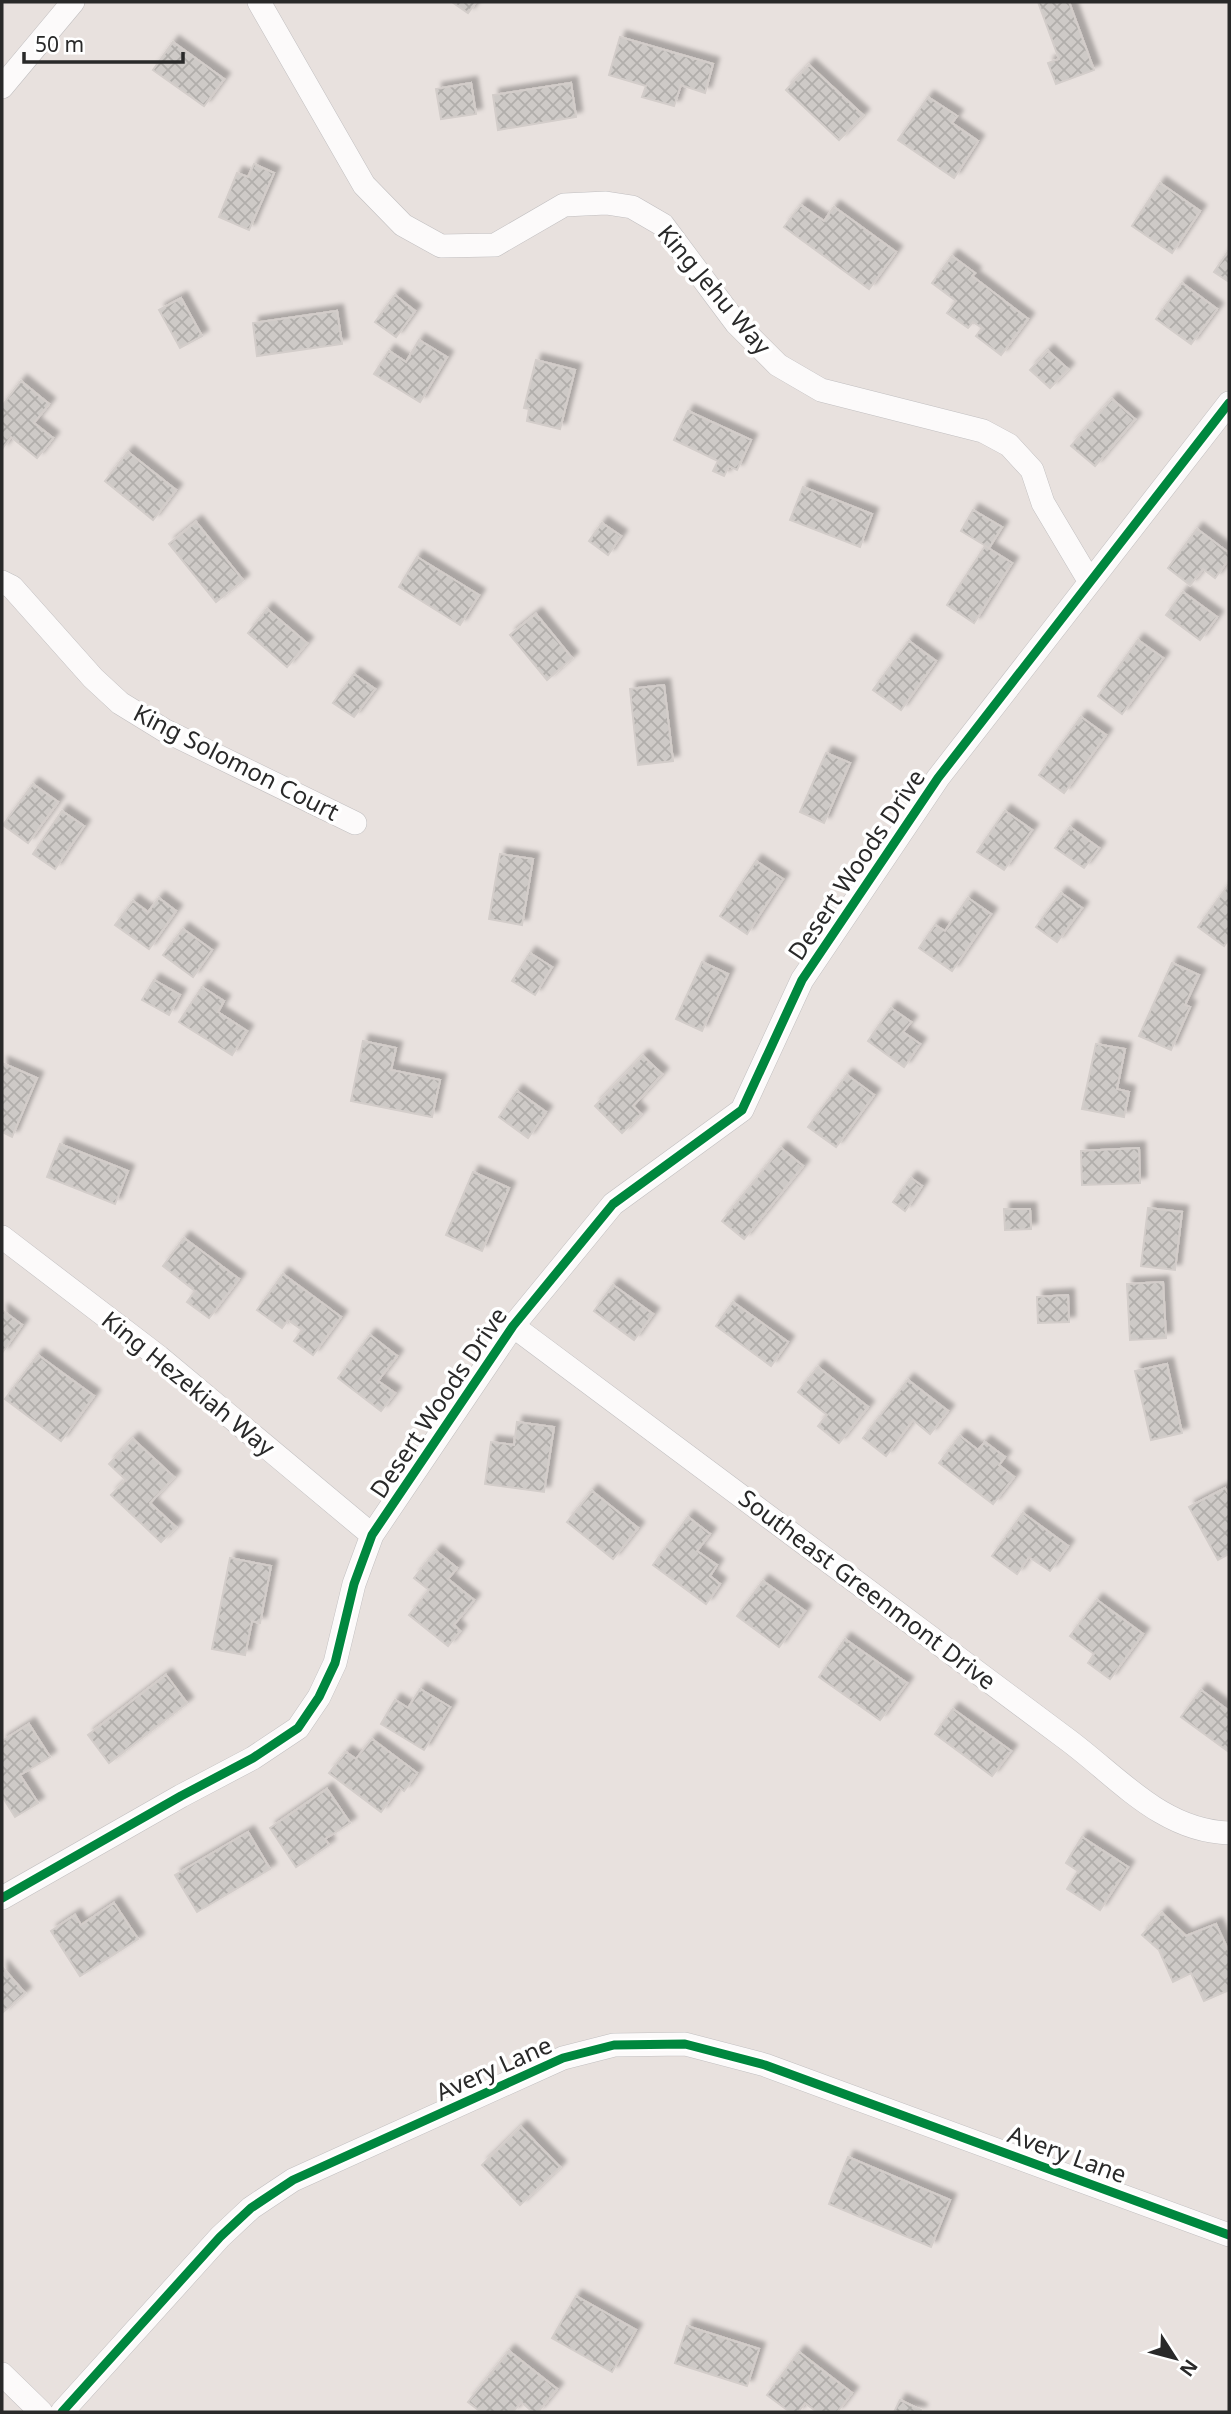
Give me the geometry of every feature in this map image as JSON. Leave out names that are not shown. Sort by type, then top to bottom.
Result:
[{"type":"street","points":[[2,87],[73,2]]},
{"type":"street","name":"King Jehu Way","points":[[259,2],[364,185],[403,225],[441,246],[495,245],[564,205],[606,204],[632,207],[663,225],[736,323],[778,365],[821,390],[983,431],[1009,445],[1032,470],[1043,503],[1090,582]]},
{"type":"street","name":"Desert Woods Drive","points":[[2,1898],[253,1758],[298,1728],[319,1697],[335,1663],[354,1584],[372,1535],[513,1326],[613,1204],[743,1110],[802,980],[938,778],[1229,403]]},
{"type":"street","name":"King Solomon Court","points":[[2,582],[12,587],[93,678],[120,704],[164,730],[355,823]]},
{"type":"street","name":"King Hezekiah Way","points":[[2,1237],[159,1357],[372,1535]]},
{"type":"street","name":"Southeast Greenmont Drive","points":[[513,1326],[1057,1731],[1152,1807],[1189,1827],[1229,1833]]},
{"type":"street","name":"Avery Lane","points":[[62,2412],[220,2237],[251,2208],[283,2187],[563,2058],[614,2045],[685,2043],[765,2065],[1229,2235]]},
{"type":"street","points":[[2,2374],[41,2412]]},
{"type":"building","points":[[452,2],[476,2],[468,13]]},
{"type":"building","points":[[1038,2],[1069,2],[1094,70],[1056,84],[1048,63],[1059,59]]},
{"type":"building","points":[[620,37],[713,64],[705,93],[681,85],[674,106],[642,97],[646,86],[609,75]]},
{"type":"building","points":[[173,42],[224,79],[204,106],[153,70]]},
{"type":"building","points":[[809,65],[863,115],[839,140],[786,90]]},
{"type":"building","points":[[471,83],[476,114],[441,119],[436,89]]},
{"type":"building","points":[[571,83],[576,117],[498,130],[493,95]]},
{"type":"building","points":[[928,97],[957,116],[952,123],[978,141],[954,178],[898,140]]},
{"type":"building","points":[[254,164],[274,173],[249,230],[219,217],[237,173],[248,177]]},
{"type":"building","points":[[1160,183],[1200,211],[1172,253],[1132,226]]},
{"type":"building","points":[[801,205],[824,221],[834,207],[896,252],[869,289],[784,227]]},
{"type":"building","points":[[1229,250],[1229,282],[1214,272]]},
{"type":"building","points":[[952,256],[975,273],[972,276],[1028,319],[1001,355],[976,336],[982,328],[973,322],[968,328],[947,313],[956,301],[932,283]]},
{"type":"building","points":[[1182,283],[1217,309],[1191,344],[1156,319]]},
{"type":"building","points":[[395,295],[415,311],[396,337],[375,322]]},
{"type":"building","points":[[181,298],[202,336],[180,348],[159,310]]},
{"type":"building","points":[[337,311],[342,344],[257,356],[253,323]]},
{"type":"building","points":[[419,340],[447,357],[420,402],[374,374],[389,351],[406,362]]},
{"type":"building","points":[[1048,351],[1068,369],[1050,388],[1030,370]]},
{"type":"building","points":[[536,360],[575,370],[560,429],[527,421],[529,409],[524,408]]},
{"type":"building","points":[[21,381],[49,404],[34,423],[53,438],[37,458],[11,437],[2,449],[2,406]]},
{"type":"building","points":[[1112,399],[1135,419],[1095,466],[1071,446]]},
{"type":"building","points":[[688,411],[751,440],[737,470],[729,466],[724,476],[713,471],[718,461],[674,440]]},
{"type":"building","points":[[128,452],[176,490],[153,520],[105,481]]},
{"type":"building","points":[[803,487],[872,514],[860,547],[790,520]]},
{"type":"building","points":[[973,510],[1002,527],[989,548],[961,531]]},
{"type":"building","points":[[196,522],[243,580],[216,602],[169,544]]},
{"type":"building","points":[[602,523],[621,536],[608,555],[589,541]]},
{"type":"building","points":[[1197,529],[1229,553],[1229,559],[1215,578],[1203,569],[1190,585],[1168,568]]},
{"type":"building","points":[[985,546],[1012,563],[974,623],[947,605]]},
{"type":"building","points":[[417,557],[479,595],[460,625],[399,587]]},
{"type":"building","points":[[1183,592],[1217,617],[1200,640],[1166,615]]},
{"type":"building","points":[[267,609],[307,643],[287,667],[248,633]]},
{"type":"building","points":[[536,614],[572,658],[547,680],[510,635]]},
{"type":"building","points":[[1138,640],[1163,658],[1122,714],[1098,696]]},
{"type":"building","points":[[909,641],[936,661],[901,710],[873,690]]},
{"type":"building","points":[[354,674],[375,689],[354,717],[333,703]]},
{"type":"building","points":[[664,685],[673,761],[638,765],[630,689]]},
{"type":"building","points":[[1081,717],[1106,735],[1064,793],[1039,775]]},
{"type":"building","points":[[826,753],[850,763],[824,823],[800,812]]},
{"type":"building","points":[[33,784],[58,802],[28,843],[3,825]]},
{"type":"building","points":[[62,811],[84,826],[55,869],[33,854]]},
{"type":"building","points":[[1005,811],[1032,830],[1004,870],[977,852]]},
{"type":"building","points":[[1070,827],[1099,848],[1084,868],[1055,848]]},
{"type":"building","points":[[500,854],[533,859],[522,925],[489,919]]},
{"type":"building","points":[[756,861],[783,879],[747,934],[720,916]]},
{"type":"building","points":[[1229,884],[1229,939],[1224,946],[1198,927]]},
{"type":"building","points":[[1061,893],[1082,908],[1057,942],[1036,927]]},
{"type":"building","points":[[159,898],[176,911],[149,949],[115,925],[133,901],[148,912]]},
{"type":"building","points":[[968,898],[991,914],[952,971],[919,948],[935,925],[945,931]]},
{"type":"building","points":[[183,929],[212,950],[193,977],[163,955]]},
{"type":"building","points":[[530,953],[552,967],[535,995],[512,981]]},
{"type":"building","points":[[702,962],[728,974],[702,1031],[676,1019]]},
{"type":"building","points":[[1172,963],[1199,975],[1185,1005],[1190,1007],[1171,1050],[1139,1036]]},
{"type":"building","points":[[154,980],[180,995],[169,1015],[142,1000]]},
{"type":"building","points":[[202,987],[224,1001],[218,1012],[247,1031],[232,1055],[179,1022]]},
{"type":"building","points":[[891,1008],[911,1022],[903,1032],[920,1044],[904,1067],[868,1041]]},
{"type":"building","points":[[363,1041],[396,1048],[391,1070],[440,1080],[432,1117],[351,1101]]},
{"type":"building","points":[[1096,1044],[1125,1049],[1117,1089],[1129,1092],[1124,1117],[1082,1109]]},
{"type":"building","points":[[643,1056],[662,1074],[633,1106],[641,1114],[622,1133],[595,1106]]},
{"type":"building","points":[[2,1063],[37,1078],[12,1137],[2,1132]]},
{"type":"building","points":[[847,1075],[874,1095],[836,1147],[808,1127]]},
{"type":"building","points":[[517,1091],[546,1112],[528,1138],[499,1117]]},
{"type":"building","points":[[60,1144],[128,1171],[115,1204],[47,1177]]},
{"type":"building","points":[[781,1148],[803,1166],[744,1239],[722,1221]]},
{"type":"building","points":[[1139,1148],[1140,1183],[1082,1185],[1081,1151]]},
{"type":"building","points":[[473,1172],[509,1188],[482,1251],[446,1235]]},
{"type":"building","points":[[911,1178],[922,1186],[905,1211],[893,1202]]},
{"type":"building","points":[[1148,1208],[1182,1212],[1175,1270],[1141,1266]]},
{"type":"building","points":[[1004,1209],[1030,1209],[1031,1229],[1005,1230]]},
{"type":"building","points":[[184,1238],[239,1279],[209,1318],[187,1302],[195,1291],[163,1266]]},
{"type":"building","points":[[283,1274],[341,1317],[313,1355],[294,1341],[302,1330],[288,1320],[282,1328],[257,1310]]},
{"type":"building","points":[[1163,1282],[1166,1338],[1130,1340],[1127,1284]]},
{"type":"building","points":[[613,1285],[653,1314],[634,1340],[594,1311]]},
{"type":"building","points":[[1068,1295],[1069,1322],[1038,1323],[1037,1297]]},
{"type":"building","points":[[733,1302],[788,1342],[771,1366],[716,1326]]},
{"type":"building","points":[[2,1310],[22,1325],[2,1353]]},
{"type":"building","points":[[370,1335],[397,1356],[378,1381],[395,1393],[381,1411],[338,1378]]},
{"type":"building","points":[[38,1355],[94,1396],[61,1441],[5,1399]]},
{"type":"building","points":[[1167,1364],[1182,1433],[1151,1440],[1135,1371]]},
{"type":"building","points":[[818,1367],[868,1407],[839,1443],[818,1426],[827,1415],[798,1392]]},
{"type":"building","points":[[908,1380],[948,1411],[930,1434],[913,1420],[886,1456],[863,1438]]},
{"type":"building","points":[[517,1422],[554,1427],[544,1492],[485,1484],[491,1442],[514,1445]]},
{"type":"building","points":[[960,1436],[978,1450],[985,1442],[1005,1457],[999,1465],[1014,1477],[993,1504],[939,1463]]},
{"type":"building","points":[[133,1439],[174,1477],[150,1503],[176,1527],[161,1542],[111,1495],[126,1480],[109,1464]]},
{"type":"building","points":[[1225,1488],[1229,1495],[1229,1554],[1218,1560],[1189,1507]]},
{"type":"building","points":[[592,1491],[638,1528],[613,1559],[567,1522]]},
{"type":"building","points":[[1023,1513],[1068,1546],[1050,1571],[1029,1557],[1017,1574],[992,1556]]},
{"type":"building","points":[[688,1517],[710,1534],[697,1551],[717,1565],[710,1576],[720,1584],[706,1604],[653,1565]]},
{"type":"building","points":[[436,1551],[457,1568],[448,1579],[474,1600],[454,1625],[460,1631],[448,1646],[409,1615],[429,1590],[414,1578]]},
{"type":"building","points":[[230,1558],[271,1566],[260,1623],[252,1621],[245,1655],[212,1649]]},
{"type":"building","points":[[763,1581],[805,1611],[779,1647],[737,1616]]},
{"type":"building","points":[[1097,1600],[1143,1634],[1110,1679],[1088,1663],[1094,1654],[1070,1636]]},
{"type":"building","points":[[845,1639],[907,1683],[880,1720],[819,1677]]},
{"type":"building","points":[[166,1675],[187,1703],[109,1763],[88,1735]]},
{"type":"building","points":[[420,1689],[450,1707],[424,1750],[381,1724],[395,1700],[408,1708]]},
{"type":"building","points":[[1201,1690],[1229,1711],[1229,1752],[1181,1717]]},
{"type":"building","points":[[953,1709],[1011,1751],[992,1776],[935,1734]]},
{"type":"building","points":[[29,1724],[50,1757],[20,1775],[38,1803],[15,1817],[2,1796],[2,1741]]},
{"type":"building","points":[[372,1739],[417,1773],[404,1791],[399,1787],[381,1812],[329,1773],[346,1752],[356,1759]]},
{"type":"building","points":[[327,1789],[350,1823],[325,1839],[329,1845],[296,1867],[270,1828]]},
{"type":"building","points":[[248,1832],[270,1869],[197,1912],[175,1875]]},
{"type":"building","points":[[1082,1837],[1128,1867],[1100,1910],[1067,1889],[1078,1871],[1066,1863]]},
{"type":"building","points":[[114,1903],[138,1939],[80,1976],[51,1931],[75,1915],[81,1925]]},
{"type":"building","points":[[1162,1913],[1186,1936],[1216,1924],[1229,1952],[1229,1990],[1204,2001],[1191,1973],[1173,1982],[1159,1950],[1142,1935]]},
{"type":"building","points":[[2,1967],[25,1993],[2,2013]]},
{"type":"building","points":[[521,2127],[560,2167],[520,2205],[482,2165]]},
{"type":"building","points":[[848,2157],[950,2200],[931,2247],[829,2204]]},
{"type":"building","points":[[576,2296],[636,2330],[612,2372],[552,2338]]},
{"type":"building","points":[[687,2326],[759,2349],[747,2386],[675,2363]]},
{"type":"building","points":[[509,2351],[557,2389],[538,2412],[533,2412],[521,2402],[513,2412],[481,2412],[468,2402]]},
{"type":"building","points":[[799,2352],[852,2393],[837,2412],[817,2412],[805,2403],[798,2412],[790,2412],[767,2395]]},
{"type":"building","points":[[900,2400],[921,2410],[920,2412],[894,2412]]},
{"type":"cycle path","points":[[2,1898],[253,1758],[298,1728],[319,1697],[335,1663],[354,1584],[372,1535],[513,1326],[613,1204],[742,1110],[802,980],[938,778],[1229,403]]},
{"type":"cycle path","points":[[62,2412],[220,2237],[251,2208],[293,2180],[563,2058],[614,2045],[685,2044],[765,2065],[1229,2235]]}]
